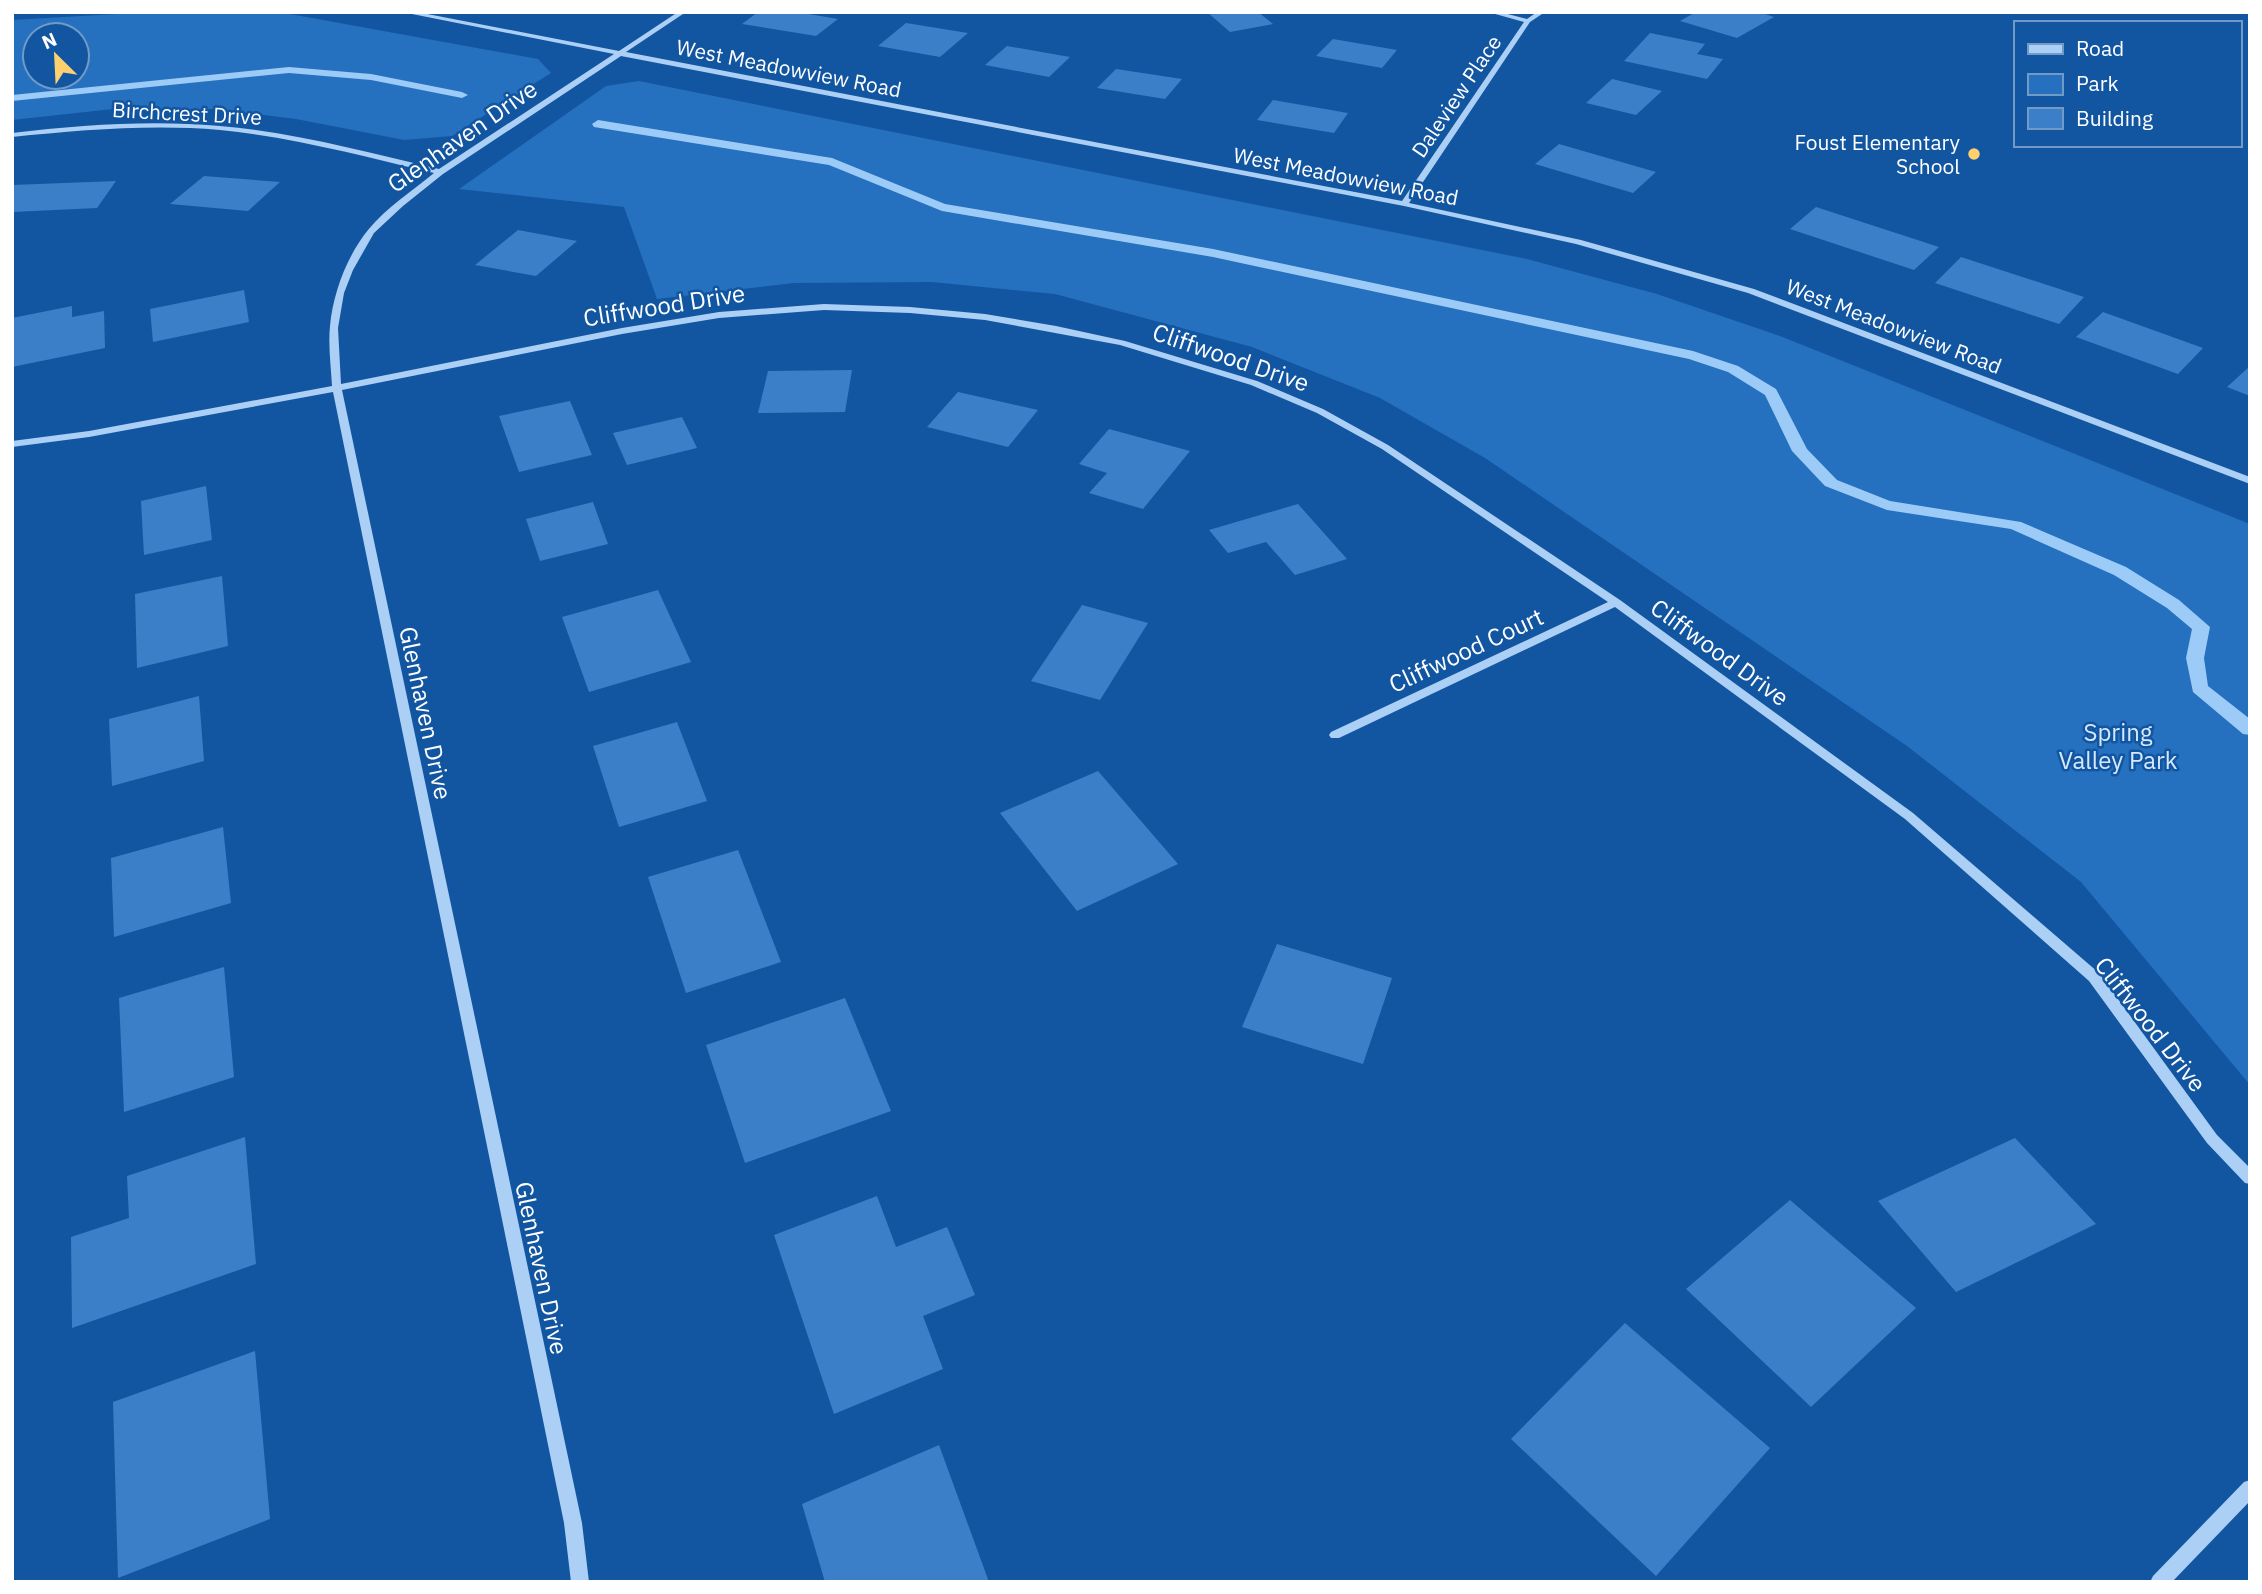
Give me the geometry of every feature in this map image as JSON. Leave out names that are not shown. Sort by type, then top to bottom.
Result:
[{"type":"street","name":"West Meadowview Road","points":[[405,12],[1404,204],[1578,242],[1751,291],[2250,481]]},
{"type":"street","name":"Glenhaven Drive","points":[[580,1582],[570,1509],[337,388],[334,328],[340,293],[349,270],[371,232],[400,204],[440,172],[682,12]]},
{"type":"street","points":[[1491,12],[1528,21]]},
{"type":"street","name":"Daleview Place","points":[[1404,204],[1528,21],[1542,12]]},
{"type":"street","name":"Birchcrest Drive","points":[[12,135],[104,127],[220,128],[289,137],[440,172]]},
{"type":"street","name":"Cliffwood Drive","points":[[12,444],[89,433],[337,388],[622,331],[719,315],[824,307],[909,310],[1032,325],[1122,343],[1254,383],[1320,411],[1385,447],[1616,602],[1909,816],[2094,977],[2212,1139],[2250,1178]]},
{"type":"street","name":"Cliffwood Court","points":[[1335,735],[1616,602]]},
{"type":"street","points":[[2159,1582],[2250,1488]]},
{"type":"green space","points":[[151,12],[290,14],[538,59],[551,73],[452,136],[404,140],[296,119],[217,109],[113,109],[12,120],[12,20]]},
{"type":"green space","name":"Spring Valley Park","points":[[639,81],[1527,259],[1657,294],[1780,336],[2250,524],[2250,1085],[2081,882],[1907,746],[1485,458],[1380,398],[1252,347],[1055,294],[932,282],[794,283],[657,299],[624,207],[459,189],[606,86]]},
{"type":"building","points":[[758,12],[797,12],[838,19],[816,36],[742,24]]},
{"type":"building","points":[[1207,12],[1258,12],[1273,24],[1230,32]]},
{"type":"building","points":[[1696,12],[1759,12],[1774,17],[1737,38],[1680,21]]},
{"type":"building","points":[[906,23],[968,33],[940,57],[878,46]]},
{"type":"building","points":[[1650,33],[1705,44],[1697,54],[1723,59],[1707,79],[1624,61]]},
{"type":"building","points":[[1333,39],[1397,50],[1382,68],[1316,56]]},
{"type":"building","points":[[1007,46],[1070,57],[1049,77],[985,65]]},
{"type":"building","points":[[1116,69],[1182,79],[1165,99],[1097,88]]},
{"type":"building","points":[[1612,79],[1662,91],[1636,115],[1586,103]]},
{"type":"building","points":[[1273,100],[1348,113],[1334,133],[1257,120]]},
{"type":"building","points":[[1559,144],[1656,172],[1633,193],[1535,164]]},
{"type":"building","points":[[204,176],[280,182],[248,211],[170,204]]},
{"type":"building","points":[[116,181],[97,208],[12,212],[12,185]]},
{"type":"building","points":[[1816,207],[1939,247],[1914,270],[1790,229]]},
{"type":"building","points":[[518,230],[577,241],[536,276],[475,265]]},
{"type":"building","points":[[1961,257],[2084,297],[2059,324],[1935,283]]},
{"type":"building","points":[[244,290],[249,322],[153,342],[150,309]]},
{"type":"building","points":[[72,306],[72,317],[104,311],[105,348],[12,367],[12,318]]},
{"type":"building","points":[[2103,312],[2203,348],[2178,374],[2076,337]]},
{"type":"building","points":[[2250,366],[2250,396],[2227,387]]},
{"type":"building","points":[[852,370],[845,412],[758,413],[768,371]]},
{"type":"building","points":[[958,392],[1038,410],[1008,447],[927,427]]},
{"type":"building","points":[[570,401],[592,455],[519,472],[499,416]]},
{"type":"building","points":[[682,417],[697,448],[627,465],[613,433]]},
{"type":"building","points":[[1109,429],[1190,451],[1143,509],[1089,493],[1107,473],[1079,464]]},
{"type":"building","points":[[206,486],[212,540],[144,555],[141,501]]},
{"type":"building","points":[[593,502],[608,544],[540,561],[526,519]]},
{"type":"building","points":[[1298,504],[1347,559],[1295,575],[1266,542],[1228,553],[1209,530]]},
{"type":"building","points":[[222,576],[228,646],[137,668],[135,594]]},
{"type":"building","points":[[658,590],[691,662],[589,692],[562,617]]},
{"type":"building","points":[[1082,605],[1148,623],[1100,700],[1031,681]]},
{"type":"building","points":[[199,696],[204,761],[112,786],[109,719]]},
{"type":"building","points":[[677,722],[707,801],[619,827],[593,746]]},
{"type":"building","points":[[1098,771],[1178,864],[1077,911],[1000,813]]},
{"type":"building","points":[[223,827],[231,903],[114,937],[111,858]]},
{"type":"building","points":[[738,850],[781,962],[686,993],[648,877]]},
{"type":"building","points":[[1277,944],[1392,978],[1363,1064],[1242,1027]]},
{"type":"building","points":[[224,967],[234,1077],[124,1112],[119,998]]},
{"type":"building","points":[[845,998],[891,1111],[745,1163],[706,1045]]},
{"type":"building","points":[[245,1137],[256,1264],[72,1328],[71,1237],[129,1218],[127,1176]]},
{"type":"building","points":[[2015,1138],[2096,1224],[1956,1292],[1878,1201]]},
{"type":"building","points":[[877,1196],[896,1247],[947,1227],[975,1295],[923,1316],[943,1369],[834,1414],[774,1235]]},
{"type":"building","points":[[1790,1200],[1916,1308],[1811,1407],[1686,1289]]},
{"type":"building","points":[[1625,1323],[1770,1448],[1656,1576],[1511,1439]]},
{"type":"building","points":[[255,1351],[270,1519],[118,1578],[113,1402]]},
{"type":"building","points":[[939,1445],[989,1582],[825,1582],[802,1504]]},
{"type":"waterway","points":[[12,98],[289,70],[371,77],[462,95]]},
{"type":"waterway","points":[[598,124],[832,162],[942,207],[1213,253],[1693,355],[1733,369],[1771,392],[1800,451],[1831,483],[1887,505],[2015,525],[2120,571],[2173,604],[2201,627],[2195,658],[2199,688],[2250,729]]},
{"type":"place","name":"Foust Elementary School","points":[[1974,154]]}]
